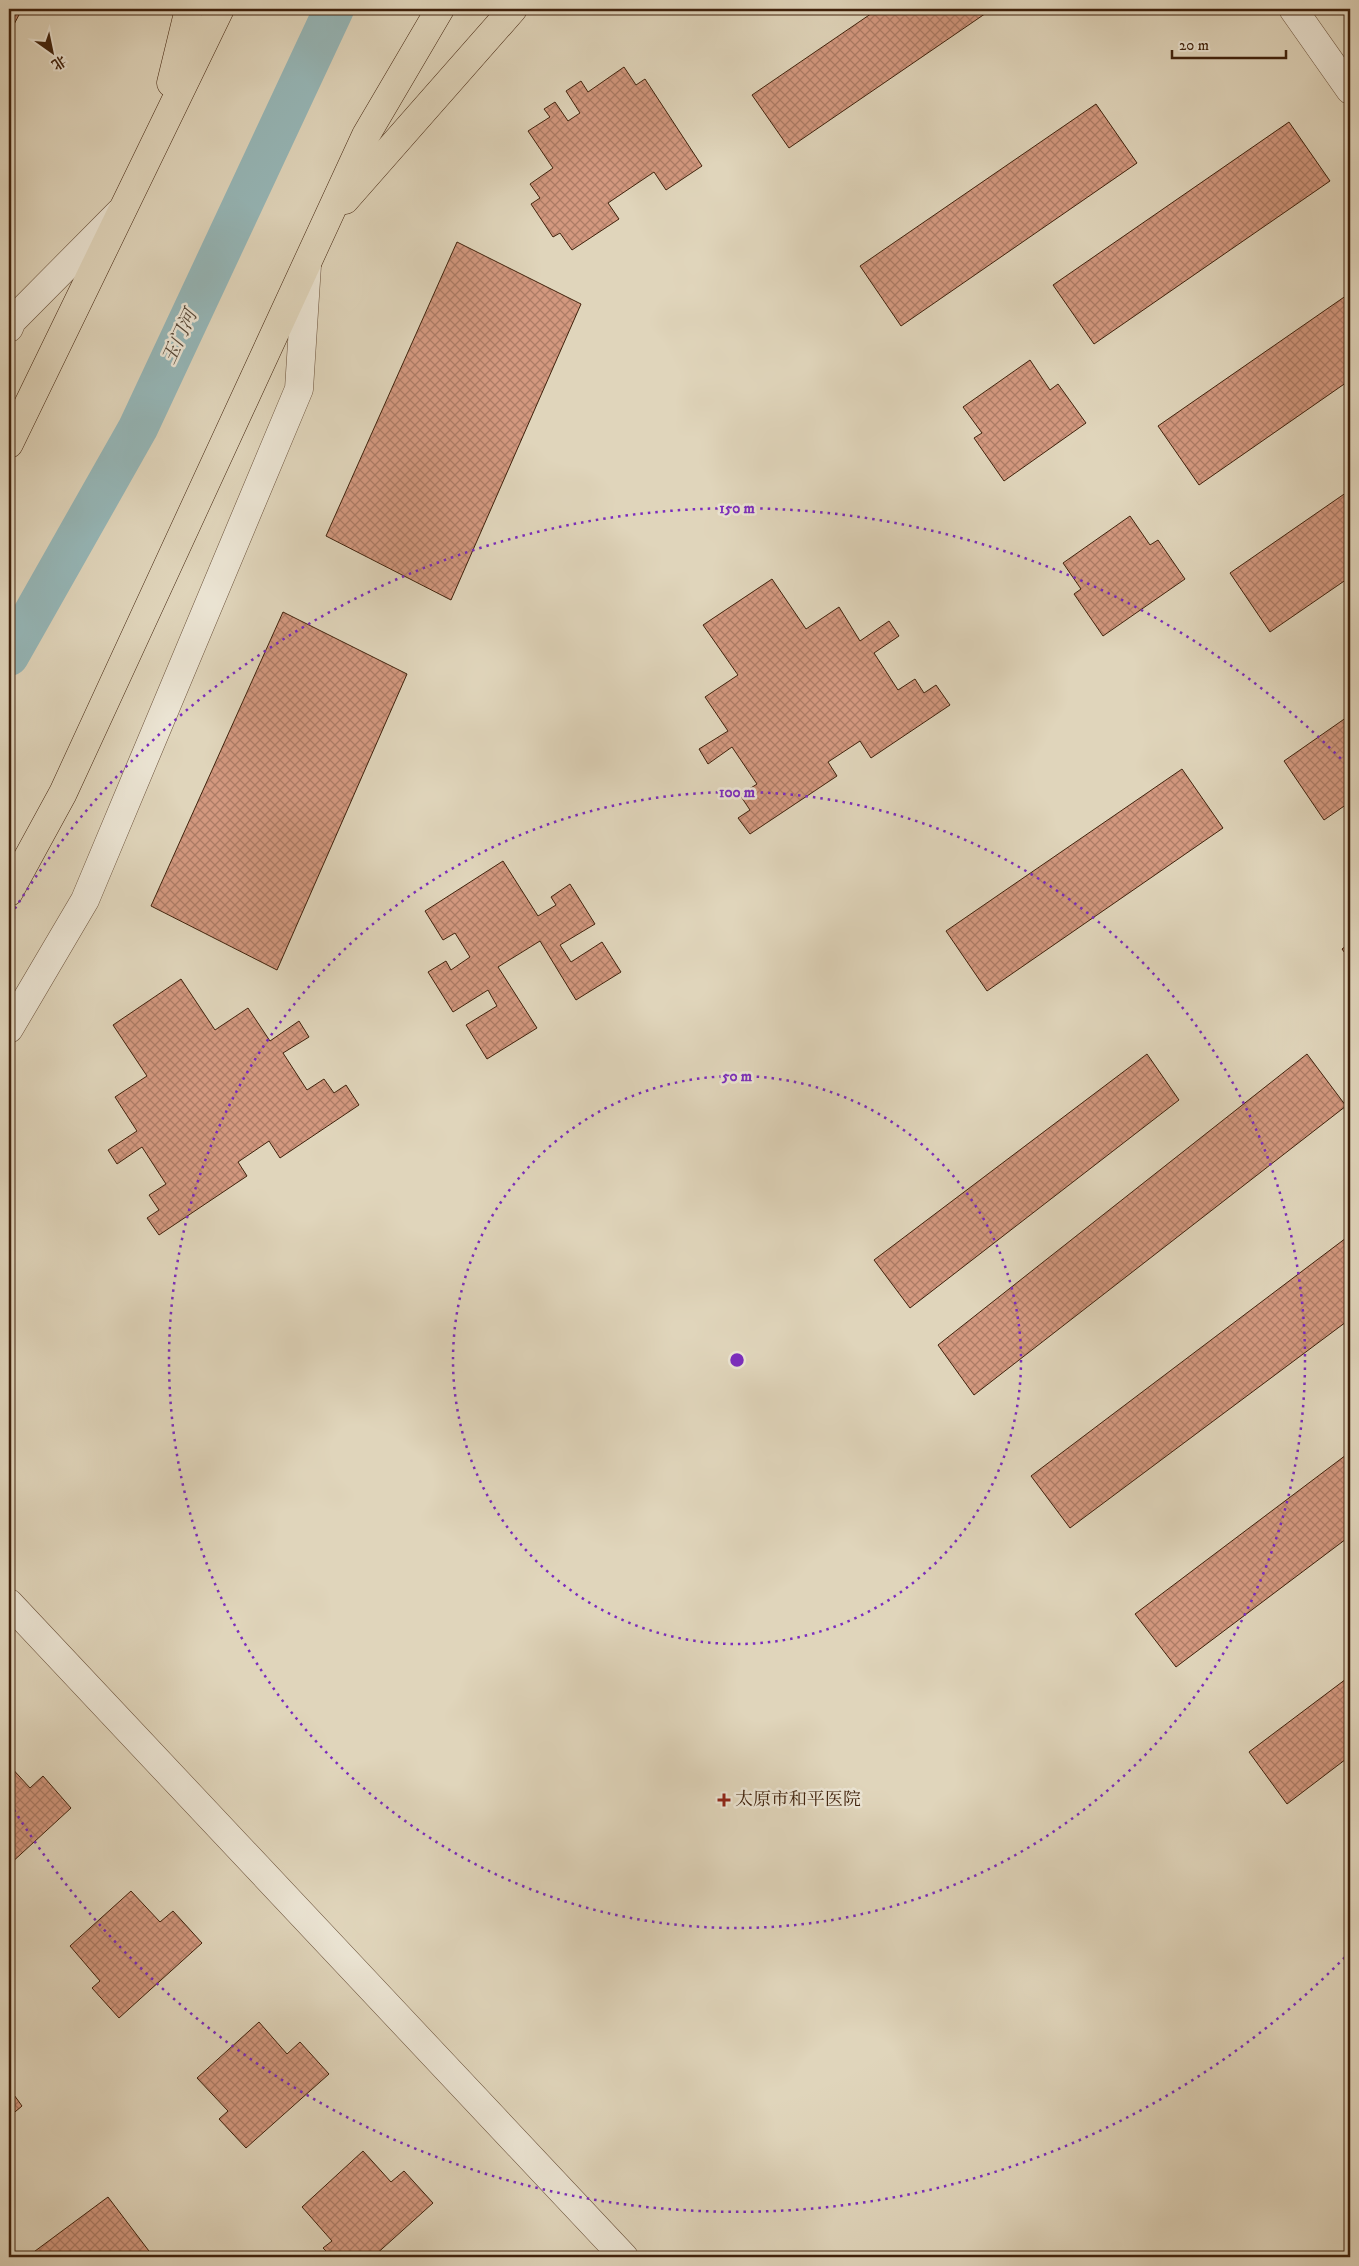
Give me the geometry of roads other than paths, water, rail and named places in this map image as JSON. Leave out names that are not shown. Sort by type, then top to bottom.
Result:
[{"type":"main road","points":[[160,132],[188,9]]},
{"type":"main road","points":[[9,444],[220,9]]},
{"type":"main road","points":[[9,892],[63,793],[366,135],[440,9]]},
{"type":"main road","points":[[324,224],[513,9]]},
{"type":"street","points":[[1293,9],[1350,90]]},
{"type":"street","points":[[9,328],[12,321],[122,209]]},
{"type":"street","points":[[9,1029],[85,900],[299,389],[307,261]]},
{"type":"street","points":[[9,1603],[624,2257]]},
{"type":"waterway","name":"玉门河","points":[[9,656],[138,428],[334,9]]},
{"type":"place","name":"太原市和平医院","points":[[724,1800]]}]
